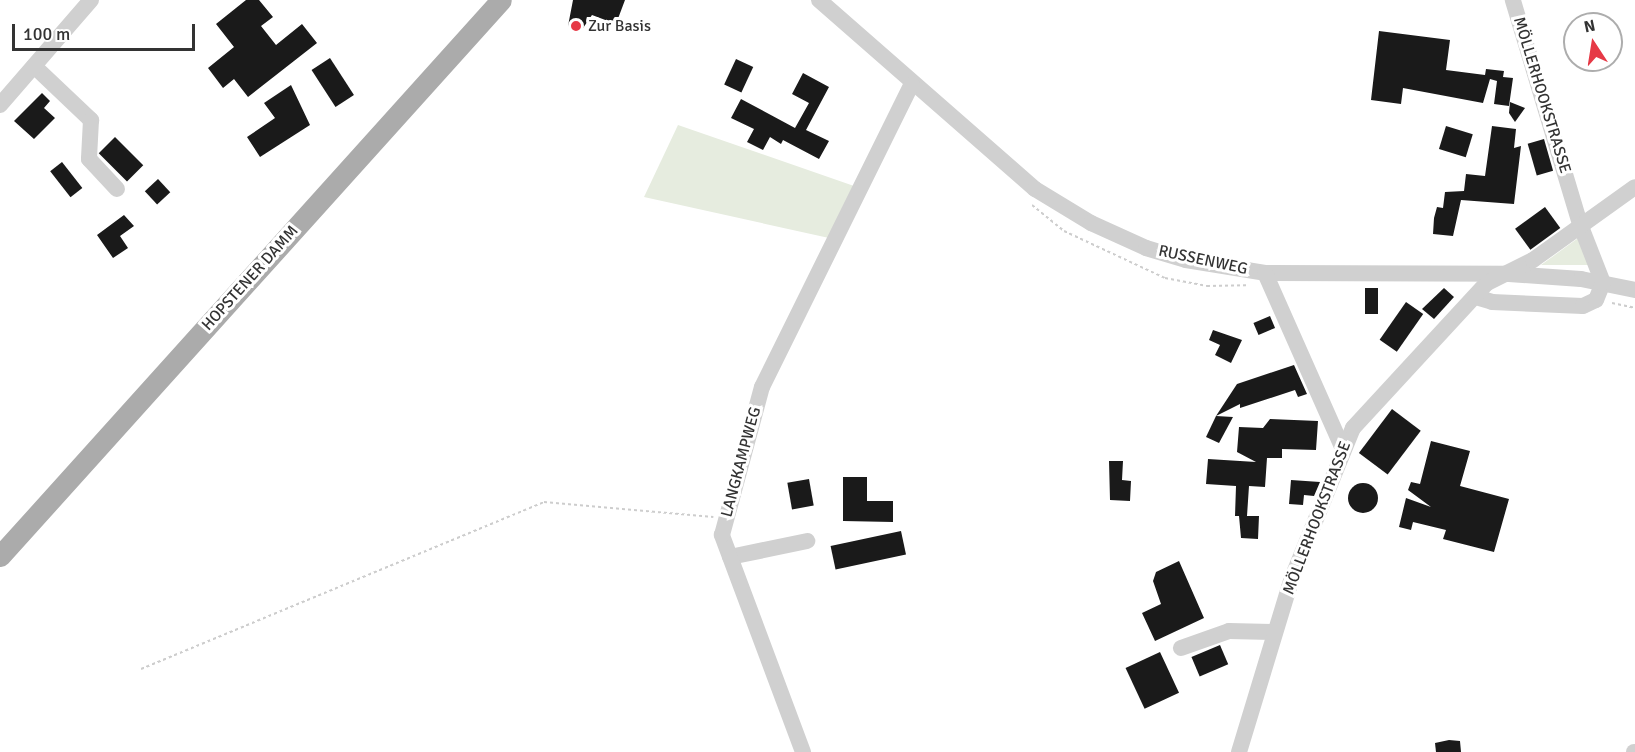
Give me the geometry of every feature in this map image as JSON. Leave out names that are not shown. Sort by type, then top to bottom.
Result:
[{"type":"main road","name":"HOPSTENER DAMM","points":[[0,556],[501,0]]},
{"type":"street","points":[[0,105],[91,0]]},
{"type":"street","name":"RUSSENWEG","points":[[819,0],[912,84],[1035,189],[1091,223],[1186,260],[1267,279],[1509,274],[1603,282],[1635,290]]},
{"type":"street","name":"MÖLLERHOOKSTRASSE","points":[[1513,0],[1580,224],[1603,282]]},
{"type":"street","points":[[34,66],[91,120],[89,159],[117,189]]},
{"type":"street","name":"LANGKAMPWEG","points":[[803,752],[722,535],[724,518],[762,387],[912,84]]},
{"type":"street","name":"MÖLLERHOOKSTRASSE","points":[[1239,752],[1275,632],[1342,447],[1441,329],[1476,297],[1487,283],[1509,274],[1635,187]]},
{"type":"street","points":[[1267,279],[1342,447]]},
{"type":"street","points":[[1476,297],[1492,302],[1583,306],[1596,300],[1603,282]]},
{"type":"street","points":[[730,557],[807,541]]},
{"type":"street","points":[[1181,648],[1229,631],[1275,632]]},
{"type":"path","points":[[1024,199],[1064,231],[1165,278],[1207,285],[1267,279]]},
{"type":"path","points":[[141,669],[544,502],[724,518]]},
{"type":"shaded area","points":[[678,125],[854,186],[829,238],[644,197]]},
{"type":"shaded area","points":[[1581,236],[1594,265],[1541,265]]},
{"type":"building","points":[[246,0],[259,0],[273,17],[261,26],[276,45],[302,24],[317,43],[248,97],[234,79],[223,88],[208,68],[234,47],[216,24]]},
{"type":"building","name":"Zur Basis","points":[[573,0],[625,0],[616,24],[592,15],[581,31],[568,26]]},
{"type":"building","points":[[1379,31],[1450,40],[1446,70],[1485,75],[1486,69],[1504,71],[1503,77],[1513,78],[1509,106],[1494,104],[1497,81],[1490,79],[1483,103],[1403,88],[1401,104],[1371,100]]},
{"type":"building","points":[[330,58],[354,95],[336,107],[312,70]]},
{"type":"building","points":[[736,59],[753,67],[741,92],[724,84]]},
{"type":"building","points":[[803,73],[829,87],[806,130],[829,141],[819,159],[783,140],[781,144],[770,137],[763,150],[747,142],[754,129],[731,118],[741,99],[795,128],[809,103],[792,94]]},
{"type":"building","points":[[291,85],[310,125],[260,157],[247,137],[275,118],[264,103]]},
{"type":"building","points":[[42,93],[50,101],[44,108],[55,118],[34,139],[14,121]]},
{"type":"building","points":[[1510,102],[1525,108],[1515,122],[1509,113]]},
{"type":"building","points":[[1446,126],[1473,134],[1466,157],[1439,149]]},
{"type":"building","points":[[1492,126],[1516,129],[1514,148],[1521,146],[1514,204],[1461,200],[1453,236],[1433,234],[1437,207],[1443,208],[1445,192],[1464,191],[1466,174],[1485,176]]},
{"type":"building","points":[[115,137],[143,165],[127,182],[99,153]]},
{"type":"building","points":[[1544,139],[1553,171],[1537,175],[1528,144]]},
{"type":"building","points":[[62,162],[82,188],[70,197],[50,171]]},
{"type":"building","points":[[158,179],[170,192],[157,204],[145,191]]},
{"type":"building","points":[[1545,207],[1560,228],[1530,250],[1515,229]]},
{"type":"building","points":[[124,215],[134,226],[120,236],[128,248],[113,258],[97,235]]},
{"type":"building","points":[[1365,288],[1378,288],[1378,314],[1365,314]]},
{"type":"building","points":[[1444,288],[1454,297],[1434,319],[1422,309]]},
{"type":"building","points":[[1406,302],[1423,314],[1397,352],[1380,340]]},
{"type":"building","points":[[1270,316],[1275,328],[1259,335],[1253,323]]},
{"type":"building","points":[[1213,330],[1242,340],[1231,363],[1215,355],[1220,345],[1209,340]]},
{"type":"building","points":[[1294,365],[1307,394],[1298,397],[1295,390],[1240,408],[1240,404],[1216,416],[1237,384]]},
{"type":"building","points":[[1392,409],[1421,431],[1388,475],[1359,453]]},
{"type":"building","points":[[1216,416],[1233,417],[1219,443],[1206,437]]},
{"type":"building","points":[[1270,419],[1318,421],[1316,450],[1282,449],[1282,458],[1267,458],[1265,487],[1249,486],[1247,516],[1259,516],[1258,539],[1241,538],[1239,516],[1235,516],[1236,486],[1206,484],[1208,459],[1256,462],[1237,452],[1239,427],[1263,428]]},
{"type":"building","points":[[1431,441],[1470,451],[1460,486],[1509,499],[1494,552],[1443,539],[1446,530],[1413,522],[1411,530],[1399,527],[1406,498],[1431,507],[1408,490],[1411,482],[1420,484]]},
{"type":"building","points":[[1109,461],[1123,461],[1122,480],[1131,481],[1130,501],[1110,500]]},
{"type":"building","points":[[843,477],[867,477],[867,501],[893,501],[893,522],[843,521]]},
{"type":"building","points":[[809,479],[814,506],[792,509],[787,483]]},
{"type":"building","points":[[1291,480],[1320,482],[1314,496],[1304,495],[1303,505],[1289,504]]},
{"type":"building","points":[[1363,483],[1374,487],[1378,498],[1374,509],[1363,513],[1352,509],[1348,498],[1352,487]]},
{"type":"building","points":[[901,531],[906,554],[836,569],[831,546]]},
{"type":"building","points":[[1179,561],[1204,618],[1155,641],[1142,613],[1161,604],[1153,581],[1156,572]]},
{"type":"building","points":[[1220,645],[1228,664],[1200,676],[1191,657]]},
{"type":"building","points":[[1160,652],[1179,693],[1145,709],[1126,668]]},
{"type":"building","points":[[1449,740],[1460,741],[1461,752],[1436,752],[1435,743]]},
{"type":"place","name":"Zur Basis","points":[[576,26]]}]
